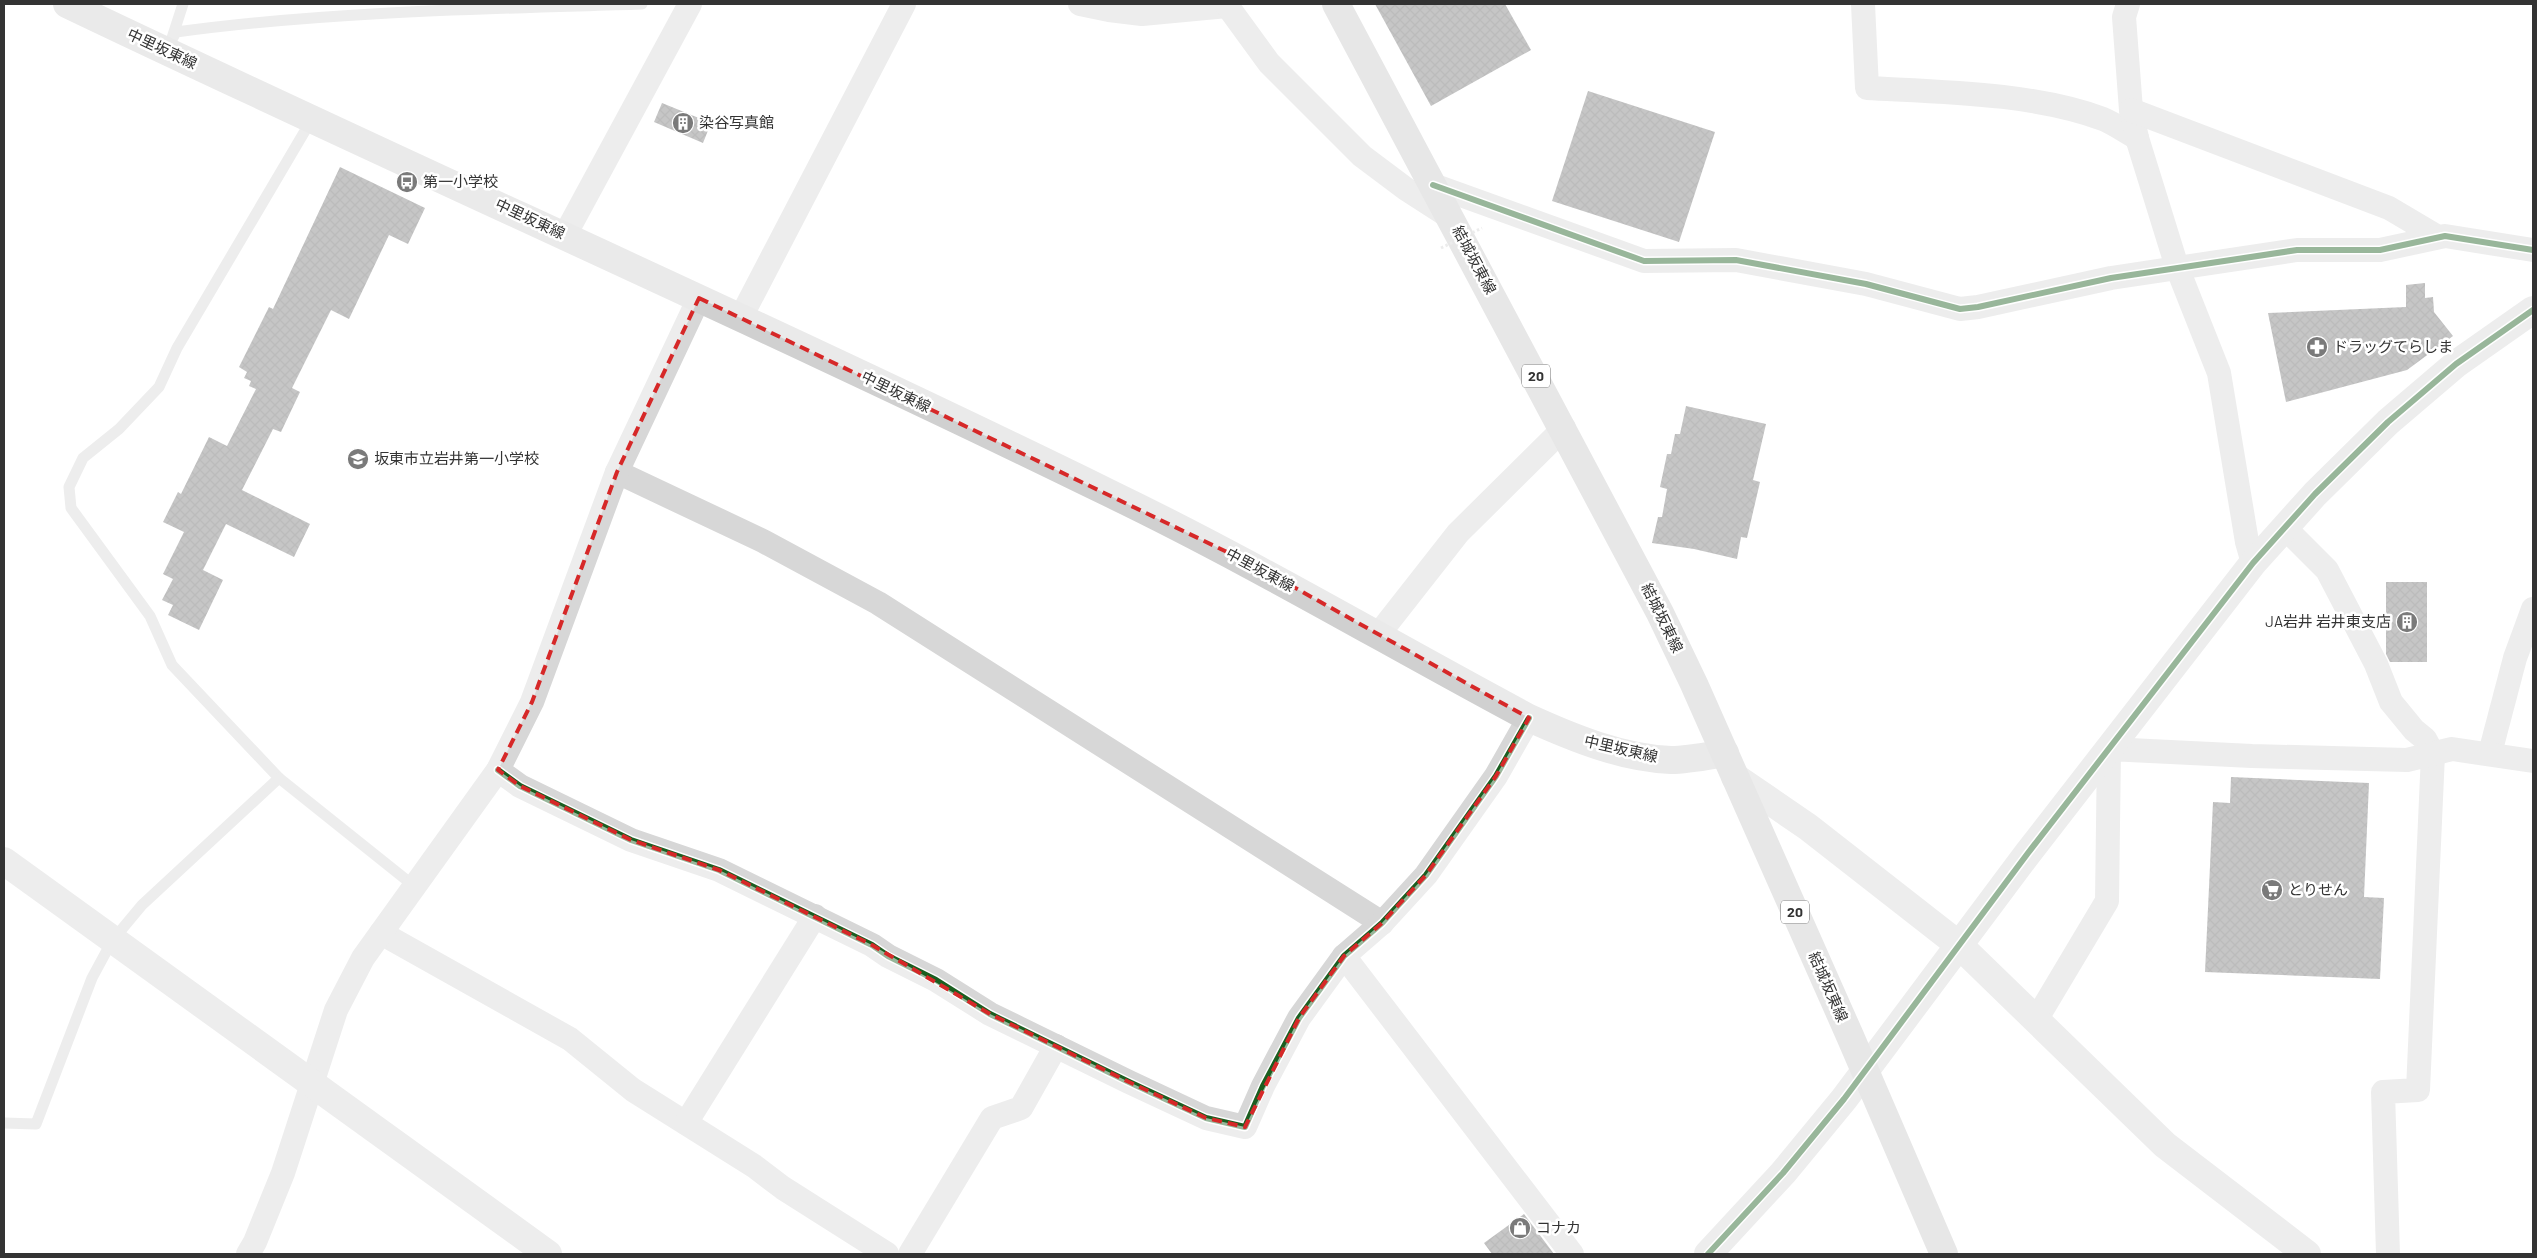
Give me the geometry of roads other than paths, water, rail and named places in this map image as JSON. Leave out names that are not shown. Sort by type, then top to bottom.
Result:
[{"type":"main road","name":"中里坂東線","points":[[68,4],[168,47],[312,119],[740,317],[1111,494],[1254,565],[1529,718],[1568,736],[1642,755],[1671,760],[1730,765]]},
{"type":"main road","name":"結城坂東線","points":[[1336,4],[1564,428],[1660,613],[1730,765],[1944,1254]]},
{"type":"street","points":[[565,235],[690,4]]},
{"type":"street","points":[[740,317],[904,4]]},
{"type":"street","points":[[1080,4],[1142,14],[1226,5],[1269,63],[1362,156],[1406,189],[1452,218]]},
{"type":"street","points":[[1863,4],[1867,88],[1930,91],[2039,102],[2104,119],[2136,138]]},
{"type":"street","points":[[2128,4],[2124,17],[2131,110],[2136,138],[2177,267],[2219,373],[2247,542],[2253,564]]},
{"type":"street","points":[[2131,110],[2389,208],[2438,238]]},
{"type":"street","points":[[1433,185],[1644,261],[1736,260],[1866,284],[1960,309],[2177,267],[2297,250],[2380,250],[2445,236],[2533,250]]},
{"type":"street","points":[[248,1254],[255,1242],[284,1172],[336,1010],[363,958],[498,770],[532,702],[617,472],[699,298]]},
{"type":"street","points":[[1708,1254],[1783,1173],[1865,1072],[1958,945],[2253,564],[2315,494],[2388,422],[2456,364],[2533,310]]},
{"type":"street","points":[[1378,635],[1458,533],[1564,428]]},
{"type":"street","points":[[617,472],[763,541],[878,603],[1382,923]]},
{"type":"street","points":[[2285,528],[2326,570],[2376,664],[2391,702],[2414,730],[2426,739],[2433,754],[2418,1090],[2383,1092],[2388,1254]]},
{"type":"street","points":[[2490,753],[2515,658],[2533,609]]},
{"type":"street","points":[[498,770],[520,786],[631,840],[719,870],[814,916],[936,980],[990,1014],[1206,1118],[1245,1127],[1263,1086],[1299,1018],[1344,956],[1382,923],[1426,875],[1496,776],[1529,718]]},
{"type":"street","points":[[2109,749],[2407,760],[2452,748],[2533,761]]},
{"type":"street","points":[[2036,1020],[2107,902],[2109,749]]},
{"type":"street","points":[[1730,765],[1958,945],[2165,1145],[2307,1254]]},
{"type":"street","points":[[4,861],[311,1085],[548,1254]]},
{"type":"street","points":[[686,1123],[814,916]]},
{"type":"street","points":[[381,933],[570,1039],[633,1090],[686,1123],[872,1251]]},
{"type":"street","points":[[1344,956],[1572,1254]]},
{"type":"street","points":[[910,1254],[992,1118],[1020,1108],[1056,1046]]},
{"type":"lane","points":[[168,47],[183,4]]},
{"type":"lane","points":[[168,47],[176,32],[340,15],[642,4]]},
{"type":"lane","points":[[312,119],[177,348],[160,387],[120,429],[83,458],[69,487],[71,508],[150,616],[172,665],[279,778],[414,886]]},
{"type":"lane","points":[[4,1122],[36,1124],[92,978],[112,940],[142,905],[279,778]]},
{"type":"place","name":"染谷写真館","points":[[683,123]]},
{"type":"place","name":"第一小学校","points":[[407,182]]},
{"type":"place","name":"ドラッグてらしま","points":[[2317,347]]},
{"type":"place","name":"坂東市立岩井第一小学校","points":[[358,459]]},
{"type":"place","name":"JA岩井 岩井東支店","points":[[2407,622]]},
{"type":"place","name":"とりせん","points":[[2272,890]]},
{"type":"place","name":"コナカ","points":[[1520,1228]]}]
